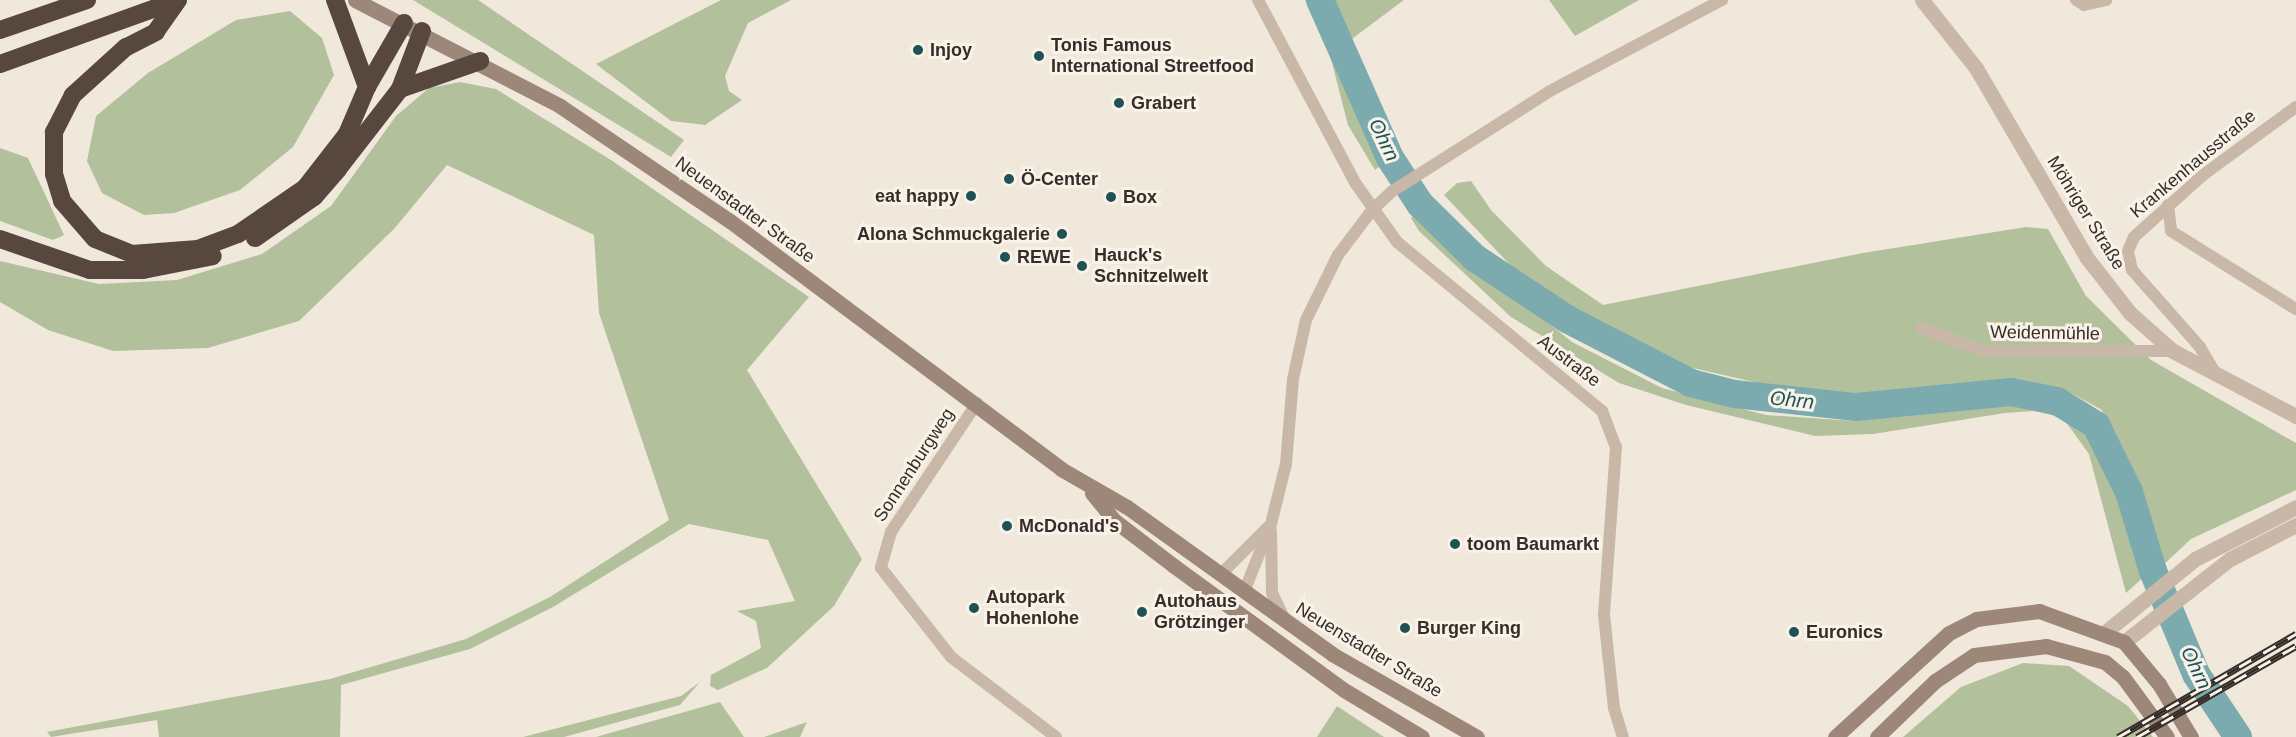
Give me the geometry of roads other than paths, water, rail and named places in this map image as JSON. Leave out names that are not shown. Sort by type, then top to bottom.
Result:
[{"type":"highway","points":[[0,30],[87,0]]},
{"type":"highway","points":[[0,64],[178,0]]},
{"type":"highway","points":[[178,0],[156,32],[126,47],[73,95],[54,132],[54,174],[62,201],[79,226],[111,248],[132,254],[198,249],[277,212],[329,162],[367,87],[405,23]]},
{"type":"highway","points":[[335,0],[367,87]]},
{"type":"highway","points":[[0,239],[90,270],[143,270],[200,261],[242,245],[314,197],[400,89],[422,31]]},
{"type":"highway","points":[[400,89],[480,61]]},
{"type":"main road","name":"Neuenstadter Straße","points":[[355,0],[422,31],[560,106],[730,221],[977,403],[1089,489],[1127,507],[1287,623],[1477,737]]},
{"type":"main road","name":"Neuenstadter Straße","points":[[1089,489],[1115,521],[1344,690],[1422,737]]},
{"type":"main road","points":[[1209,591],[1220,575]]},
{"type":"main road","points":[[1232,607],[1244,592]]},
{"type":"main road","points":[[1835,737],[1922,654],[1976,619],[2039,611],[2124,642],[2159,684],[2191,737]]},
{"type":"main road","points":[[2089,654],[2104,633]]},
{"type":"main road","points":[[2105,662],[2124,642]]},
{"type":"main road","points":[[1877,737],[1935,681],[1974,655],[2046,646],[2089,654],[2105,662],[2123,677],[2167,737]]},
{"type":"street","name":"Austraße","points":[[1258,0],[1372,210],[1397,243],[1602,411],[1616,447],[1607,657],[1614,708],[1623,737]]},
{"type":"street","points":[[1244,592],[1271,524],[1286,464],[1304,327],[1338,255],[1372,210],[1391,192],[1550,91],[1722,0]]},
{"type":"street","name":"Möhriger Straße","points":[[1922,0],[1976,68],[2087,258],[2130,313],[2173,351],[2296,416]]},
{"type":"street","points":[[2076,0],[2084,5],[2106,0]]},
{"type":"street","name":"Krankenhausstraße","points":[[2216,374],[2200,347],[2132,270],[2128,251],[2134,237],[2168,205],[2296,107]]},
{"type":"street","points":[[2168,205],[2171,231],[2296,309]]},
{"type":"street","name":"Weidenmühle","points":[[1921,328],[1984,351],[2173,351]]},
{"type":"street","name":"Sonnenburgweg","points":[[977,403],[891,532],[880,560],[889,582],[951,657],[1056,737]]},
{"type":"street","points":[[2104,633],[2196,559],[2296,507]]},
{"type":"street","points":[[1220,575],[1271,524]]},
{"type":"street","points":[[1271,524],[1272,592],[1287,623]]},
{"type":"street","points":[[2124,642],[2188,589],[2296,525]]},
{"type":"street","name":"Austraße","points":[[1613,737],[1614,708]]},
{"type":"waterway","name":"Ohrn","points":[[1320,0],[1390,158],[1420,204],[1475,258],[1567,319],[1691,383],[1734,394],[1856,407],[2011,392],[2057,401],[2096,425],[2129,492],[2153,571],[2196,674],[2238,737]]},
{"type":"railway","points":[[2118,737],[2296,634]]},
{"type":"railway","points":[[2137,737],[2296,646]]},
{"type":"place","name":"Injoy","points":[[918,50]]},
{"type":"place","name":"Tonis Famous International Streetfood","points":[[1039,56]]},
{"type":"place","name":"Grabert","points":[[1119,103]]},
{"type":"place","name":"Ö-Center","points":[[1009,179]]},
{"type":"place","name":"eat happy","points":[[971,196]]},
{"type":"place","name":"Box","points":[[1111,197]]},
{"type":"place","name":"Alona Schmuckgalerie","points":[[1062,234]]},
{"type":"place","name":"REWE","points":[[1005,257]]},
{"type":"place","name":"Hauck's Schnitzelwelt","points":[[1082,266]]},
{"type":"place","name":"McDonald's","points":[[1007,526]]},
{"type":"place","name":"toom Baumarkt","points":[[1455,544]]},
{"type":"place","name":"Autopark Hohenlohe","points":[[974,608]]},
{"type":"place","name":"Autohaus Grötzinger","points":[[1142,612]]},
{"type":"place","name":"Burger King","points":[[1405,628]]},
{"type":"place","name":"Euronics","points":[[1794,632]]}]
